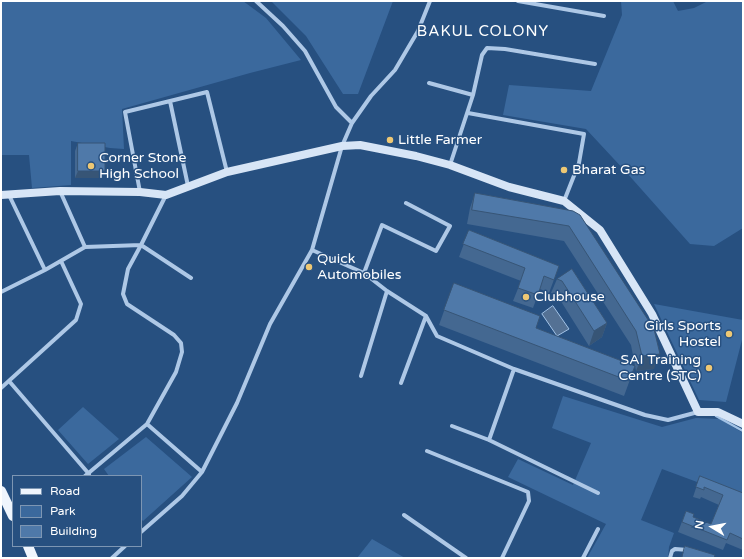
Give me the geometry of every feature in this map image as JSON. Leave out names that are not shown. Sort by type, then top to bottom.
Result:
[{"type":"main road","points":[[1,490],[12,514]]},
{"type":"main road","points":[[28,547],[33,558]]},
{"type":"street","points":[[256,1],[283,26],[305,51],[336,107],[352,123]]},
{"type":"street","points":[[142,531],[182,496],[202,472],[237,403],[270,324],[312,250],[342,146],[352,123],[371,96],[395,70],[418,31],[430,1]]},
{"type":"street","points":[[518,1],[604,16]]},
{"type":"street","points":[[450,165],[468,113],[482,55],[488,48],[505,48],[595,64]]},
{"type":"street","points":[[429,84],[473,95]]},
{"type":"street","points":[[140,192],[125,112],[207,92],[227,172]]},
{"type":"street","points":[[170,101],[188,186]]},
{"type":"street","points":[[468,113],[584,134],[579,163],[564,201]]},
{"type":"street","points":[[45,270],[5,195],[60,191],[140,192],[166,195],[227,172],[342,146],[360,145],[416,156],[450,165],[509,187],[564,201],[600,230],[652,314],[698,412]]},
{"type":"street","points":[[60,191],[85,248]]},
{"type":"street","points":[[9,381],[87,475],[147,424],[176,372],[182,352],[181,343],[174,336],[127,304],[123,294],[128,269],[166,195]]},
{"type":"street","points":[[364,273],[382,225],[436,251],[450,226],[406,203]]},
{"type":"street","points":[[1,292],[85,248],[141,245],[192,278]]},
{"type":"street","points":[[312,250],[364,273],[387,291],[426,316],[438,336],[514,369],[645,415],[668,420],[698,412],[718,412],[743,424]]},
{"type":"street","points":[[1,388],[76,320],[81,304],[62,261]]},
{"type":"street","points":[[361,376],[387,291]]},
{"type":"street","points":[[401,383],[426,316]]},
{"type":"street","points":[[489,440],[514,369]]},
{"type":"street","points":[[147,424],[202,472]]},
{"type":"street","points":[[452,426],[489,440],[598,493]]},
{"type":"street","points":[[427,451],[528,492],[529,501],[502,558]]},
{"type":"street","points":[[404,515],[466,558]]},
{"type":"street","points":[[583,558],[598,529]]},
{"type":"street","points":[[112,558],[124,547]]},
{"type":"street","points":[[670,558],[672,551],[675,549],[692,551]]},
{"type":"green space","points":[[1,1],[243,1],[266,18],[301,60],[122,109],[124,149],[71,141],[71,185],[32,188],[29,155],[1,155]]},
{"type":"green space","points":[[271,1],[393,1],[358,94],[343,94],[306,36]]},
{"type":"green space","points":[[621,1],[673,1],[678,11],[694,8],[708,1],[743,1],[743,228],[714,246],[690,244],[586,129],[503,115],[509,85],[591,91],[622,15]]},
{"type":"green space","name":"SAI Training Centre (STC)","points":[[654,304],[743,320],[743,336],[726,402],[699,400]]},
{"type":"green space","points":[[563,396],[662,427],[696,418],[720,419],[743,433],[743,499],[662,469],[641,520],[674,533],[669,547],[668,558],[587,558],[606,524],[508,477],[518,459],[573,485],[591,443],[552,428]]},
{"type":"green space","points":[[83,407],[119,439],[88,464],[58,430]]},
{"type":"green space","points":[[146,437],[192,477],[143,521],[142,475],[108,475],[104,469]]},
{"type":"green space","points":[[372,539],[405,558],[357,558]]},
{"type":"shaded area","points":[[553,306],[569,329],[557,336],[542,314]]},
{"type":"building","points":[[78,143],[105,143],[105,171],[78,171]]},
{"type":"building","points":[[475,193],[573,211],[580,215],[654,329],[660,354],[642,356],[636,331],[569,226],[472,210]]},
{"type":"building","points":[[469,230],[559,266],[554,280],[544,276],[538,295],[518,288],[525,268],[463,244]]},
{"type":"building","points":[[572,269],[607,323],[594,331],[562,281],[557,279]]},
{"type":"building","points":[[454,283],[540,316],[536,328],[635,366],[629,381],[444,310]]},
{"type":"building","points":[[700,476],[743,493],[743,539],[730,533],[727,540],[682,522],[686,511],[694,514],[693,517],[711,524],[723,495],[704,487],[704,490],[696,487]]},
{"type":"building","points":[[685,546],[715,555],[714,558],[682,558]]},
{"type":"waterway","points":[[716,416],[743,431]]},
{"type":"place","name":"Little Farmer","points":[[390,140]]},
{"type":"place","name":"Corner Stone High School","points":[[91,166]]},
{"type":"place","name":"Bharat Gas","points":[[564,170]]},
{"type":"place","name":"Quick Automobiles","points":[[309,267]]},
{"type":"place","name":"Clubhouse","points":[[526,297]]},
{"type":"place","name":"Girls Sports Hostel","points":[[729,334]]},
{"type":"place","name":"SAI Training Centre (STC)","points":[[709,368]]},
{"type":"district","name":"BAKUL COLONY","points":[[483,32]]}]
